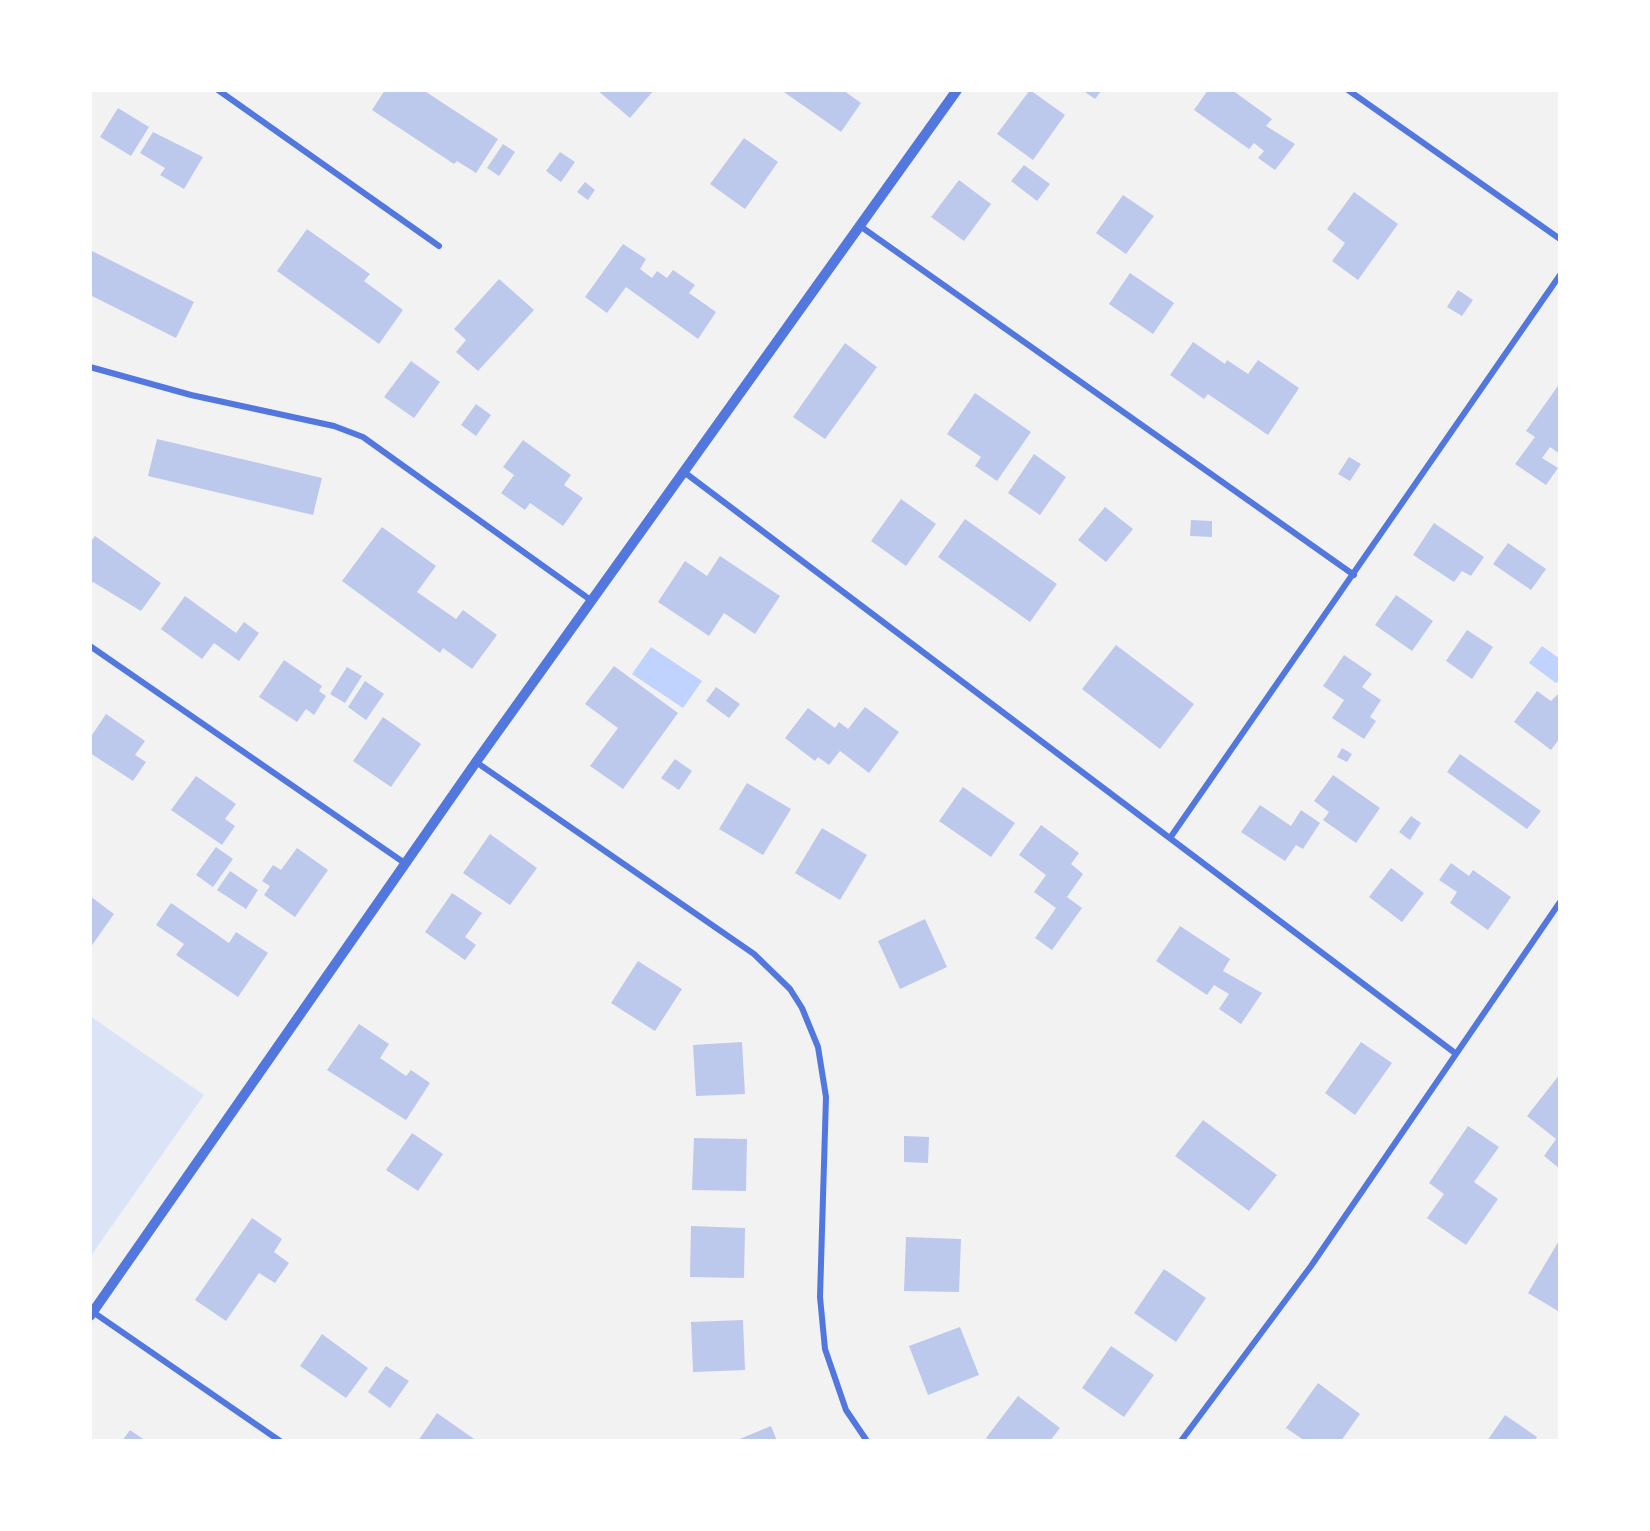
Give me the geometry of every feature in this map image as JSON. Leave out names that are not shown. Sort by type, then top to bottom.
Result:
[{"type":"street","points":[[218,90],[439,246]]},
{"type":"street","points":[[280,1441],[92,1314],[476,762],[957,90]]},
{"type":"street","points":[[1348,90],[1560,239]]},
{"type":"street","points":[[860,225],[1354,574]]},
{"type":"street","points":[[1170,837],[1560,275]]},
{"type":"street","points":[[90,367],[191,395],[334,426],[363,437],[592,602]]},
{"type":"street","points":[[684,472],[1455,1053]]},
{"type":"street","points":[[90,646],[406,864]]},
{"type":"street","points":[[476,762],[754,954],[790,989],[802,1008],[818,1047],[825,1097],[820,1297],[825,1349],[846,1410],[867,1441]]},
{"type":"street","points":[[1181,1441],[1311,1266],[1560,902]]},
{"type":"shaded area","points":[[90,1016],[204,1095],[90,1257]]},
{"type":"water","points":[[1542,646],[1560,659],[1560,679],[1556,683],[1529,663]]},
{"type":"water","points":[[651,647],[702,681],[683,708],[632,674]]},
{"type":"building","points":[[385,90],[423,90],[498,139],[476,173],[457,161],[454,164],[372,110]]},
{"type":"building","points":[[597,90],[654,90],[630,118]]},
{"type":"building","points":[[781,90],[843,90],[861,103],[841,132]]},
{"type":"building","points":[[1030,90],[1065,115],[1033,160],[997,134]]},
{"type":"building","points":[[1082,90],[1102,90],[1095,99]]},
{"type":"building","points":[[1208,90],[1232,90],[1272,119],[1266,126],[1295,144],[1275,170],[1258,158],[1264,151],[1254,143],[1249,149],[1194,110]]},
{"type":"building","points":[[118,108],[149,127],[131,156],[100,137]]},
{"type":"building","points":[[153,132],[203,157],[184,189],[160,175],[165,168],[140,153]]},
{"type":"building","points":[[744,138],[778,162],[745,209],[710,184]]},
{"type":"building","points":[[503,144],[515,152],[499,176],[487,168]]},
{"type":"building","points":[[560,152],[575,162],[561,182],[546,171]]},
{"type":"building","points":[[1024,165],[1050,184],[1037,201],[1011,181]]},
{"type":"building","points":[[959,180],[991,204],[964,241],[931,217]]},
{"type":"building","points":[[585,182],[595,190],[588,200],[577,192]]},
{"type":"building","points":[[1354,192],[1398,224],[1358,280],[1332,261],[1345,243],[1327,229]]},
{"type":"building","points":[[1123,195],[1154,216],[1126,254],[1096,233]]},
{"type":"building","points":[[307,229],[370,274],[364,281],[403,310],[379,344],[277,271]]},
{"type":"building","points":[[623,244],[646,259],[640,269],[652,278],[657,271],[667,278],[673,270],[695,285],[689,293],[716,312],[698,339],[626,287],[607,313],[585,297]]},
{"type":"building","points":[[90,250],[194,302],[176,338],[90,295]]},
{"type":"building","points":[[1130,273],[1174,303],[1153,334],[1109,304]]},
{"type":"building","points":[[499,279],[534,310],[478,371],[456,352],[466,340],[454,329]]},
{"type":"building","points":[[1458,290],[1473,300],[1462,316],[1447,307]]},
{"type":"building","points":[[1193,342],[1225,364],[1227,360],[1248,374],[1258,360],[1299,388],[1268,435],[1208,394],[1204,399],[1170,375]]},
{"type":"building","points":[[845,343],[877,367],[825,439],[793,417]]},
{"type":"building","points":[[411,361],[440,382],[414,418],[384,397]]},
{"type":"building","points":[[1560,383],[1560,454],[1550,447],[1542,458],[1558,468],[1546,485],[1515,464],[1535,437],[1526,431]]},
{"type":"building","points":[[975,393],[1031,432],[997,481],[975,466],[981,457],[947,434]]},
{"type":"building","points":[[476,404],[491,415],[476,436],[461,425]]},
{"type":"building","points":[[157,439],[322,478],[313,515],[148,476]]},
{"type":"building","points":[[523,440],[571,475],[564,485],[583,498],[563,526],[530,503],[525,510],[501,493],[514,475],[503,467]]},
{"type":"building","points":[[1034,454],[1066,477],[1040,515],[1008,493]]},
{"type":"building","points":[[1349,457],[1361,464],[1350,481],[1338,474]]},
{"type":"building","points":[[901,499],[936,524],[906,566],[871,541]]},
{"type":"building","points":[[1105,507],[1133,529],[1106,562],[1078,540]]},
{"type":"building","points":[[965,519],[1057,584],[1030,622],[938,557]]},
{"type":"building","points":[[1191,520],[1212,521],[1212,537],[1190,536]]},
{"type":"building","points":[[1434,523],[1484,557],[1471,576],[1462,571],[1454,582],[1413,555]]},
{"type":"building","points":[[382,527],[436,566],[417,592],[456,619],[463,610],[497,635],[472,669],[443,648],[440,653],[342,581]]},
{"type":"building","points":[[95,536],[161,583],[141,611],[93,582],[90,584],[90,543]]},
{"type":"building","points":[[1508,543],[1546,569],[1531,590],[1493,564]]},
{"type":"building","points":[[720,556],[780,596],[755,634],[724,613],[709,636],[658,602],[685,561],[707,576]]},
{"type":"building","points":[[1396,595],[1433,621],[1412,651],[1375,625]]},
{"type":"building","points":[[185,596],[236,633],[244,622],[259,633],[239,661],[214,643],[202,659],[161,629]]},
{"type":"building","points":[[1467,630],[1493,647],[1472,679],[1446,661]]},
{"type":"building","points":[[1116,645],[1194,704],[1160,749],[1082,689]]},
{"type":"building","points":[[1344,655],[1372,674],[1362,687],[1381,700],[1370,717],[1376,721],[1364,739],[1332,718],[1344,700],[1323,686]]},
{"type":"building","points":[[284,660],[322,686],[319,691],[326,696],[314,715],[306,709],[297,722],[259,697]]},
{"type":"building","points":[[614,666],[678,713],[623,789],[590,766],[618,728],[585,704]]},
{"type":"building","points":[[347,667],[362,676],[345,703],[330,694]]},
{"type":"building","points":[[365,681],[384,694],[366,720],[348,707]]},
{"type":"building","points":[[716,687],[740,704],[729,718],[706,701]]},
{"type":"building","points":[[1537,691],[1551,701],[1560,692],[1560,738],[1551,750],[1514,722]]},
{"type":"building","points":[[865,707],[899,732],[869,773],[840,751],[829,765],[818,757],[815,761],[785,738],[808,708],[835,728],[839,722],[848,729]]},
{"type":"building","points":[[106,714],[145,741],[135,755],[146,762],[133,781],[90,753],[90,738]]},
{"type":"building","points":[[383,717],[421,744],[391,787],[353,761]]},
{"type":"building","points":[[1342,748],[1352,754],[1347,762],[1337,757]]},
{"type":"building","points":[[1460,754],[1541,811],[1527,829],[1447,772]]},
{"type":"building","points":[[675,759],[692,771],[679,790],[661,778]]},
{"type":"building","points":[[1333,775],[1380,808],[1356,843],[1323,820],[1329,812],[1314,801]]},
{"type":"building","points":[[196,776],[236,804],[225,819],[235,826],[222,845],[171,810]]},
{"type":"building","points":[[747,783],[791,809],[763,855],[719,829]]},
{"type":"building","points":[[963,787],[1015,823],[991,857],[939,821]]},
{"type":"building","points":[[1260,805],[1291,826],[1301,810],[1320,823],[1303,849],[1296,845],[1285,861],[1241,832]]},
{"type":"building","points":[[1411,816],[1421,823],[1410,840],[1399,832]]},
{"type":"building","points":[[1041,825],[1079,853],[1071,864],[1083,874],[1067,897],[1082,908],[1052,950],[1035,938],[1056,908],[1034,892],[1046,875],[1019,855]]},
{"type":"building","points":[[822,828],[867,855],[840,900],[795,873]]},
{"type":"building","points":[[490,834],[537,868],[510,905],[463,873]]},
{"type":"building","points":[[216,847],[233,859],[213,887],[196,875]]},
{"type":"building","points":[[297,848],[328,870],[295,917],[264,895],[270,886],[262,881],[273,865],[281,870]]},
{"type":"building","points":[[1451,863],[1469,876],[1473,870],[1511,897],[1488,930],[1450,903],[1457,892],[1439,880]]},
{"type":"building","points":[[1391,868],[1424,893],[1402,922],[1369,897]]},
{"type":"building","points":[[230,871],[258,890],[246,909],[217,890]]},
{"type":"building","points":[[452,893],[482,913],[465,937],[476,945],[465,960],[425,932]]},
{"type":"building","points":[[90,896],[114,914],[90,948]]},
{"type":"building","points":[[171,903],[229,943],[236,932],[268,953],[238,997],[176,955],[184,944],[156,925]]},
{"type":"building","points":[[925,919],[947,967],[900,989],[878,941]]},
{"type":"building","points":[[1180,926],[1230,959],[1223,971],[1262,993],[1241,1024],[1219,1009],[1229,994],[1214,985],[1207,995],[1156,961]]},
{"type":"building","points":[[638,961],[682,989],[655,1031],[611,1003]]},
{"type":"building","points":[[359,1024],[389,1044],[380,1058],[406,1076],[411,1070],[430,1083],[406,1120],[327,1070]]},
{"type":"building","points":[[742,1042],[745,1094],[696,1096],[693,1045]]},
{"type":"building","points":[[1361,1042],[1392,1063],[1355,1115],[1325,1093]]},
{"type":"building","points":[[1560,1074],[1560,1169],[1544,1156],[1556,1139],[1527,1116]]},
{"type":"building","points":[[1203,1120],[1277,1175],[1249,1211],[1175,1156]]},
{"type":"building","points":[[1468,1126],[1499,1147],[1474,1182],[1498,1199],[1466,1245],[1427,1218],[1444,1194],[1429,1183]]},
{"type":"building","points":[[412,1133],[443,1154],[418,1191],[386,1170]]},
{"type":"building","points":[[904,1136],[929,1137],[928,1163],[904,1162]]},
{"type":"building","points":[[694,1138],[747,1139],[746,1191],[692,1190]]},
{"type":"building","points":[[252,1218],[282,1239],[274,1252],[289,1263],[275,1283],[259,1273],[226,1321],[195,1300]]},
{"type":"building","points":[[691,1226],[745,1228],[744,1278],[690,1277]]},
{"type":"building","points":[[906,1237],[961,1239],[959,1292],[904,1291]]},
{"type":"building","points":[[1560,1239],[1560,1308],[1558,1311],[1528,1293]]},
{"type":"building","points":[[1164,1269],[1206,1298],[1176,1342],[1134,1313]]},
{"type":"building","points":[[743,1320],[745,1370],[693,1372],[691,1322]]},
{"type":"building","points":[[960,1327],[979,1375],[928,1395],[909,1346]]},
{"type":"building","points":[[322,1334],[368,1368],[346,1398],[300,1366]]},
{"type":"building","points":[[1111,1346],[1154,1375],[1124,1417],[1082,1388]]},
{"type":"building","points":[[386,1366],[409,1381],[390,1408],[368,1392]]},
{"type":"building","points":[[1318,1383],[1360,1414],[1341,1441],[1305,1441],[1286,1428]]},
{"type":"building","points":[[1018,1396],[1060,1428],[1050,1441],[990,1441],[986,1438]]},
{"type":"building","points":[[437,1413],[477,1441],[418,1441]]},
{"type":"building","points":[[1505,1415],[1537,1437],[1535,1441],[1487,1441]]},
{"type":"building","points":[[771,1426],[777,1441],[735,1441]]},
{"type":"building","points":[[130,1430],[146,1441],[122,1441]]}]
